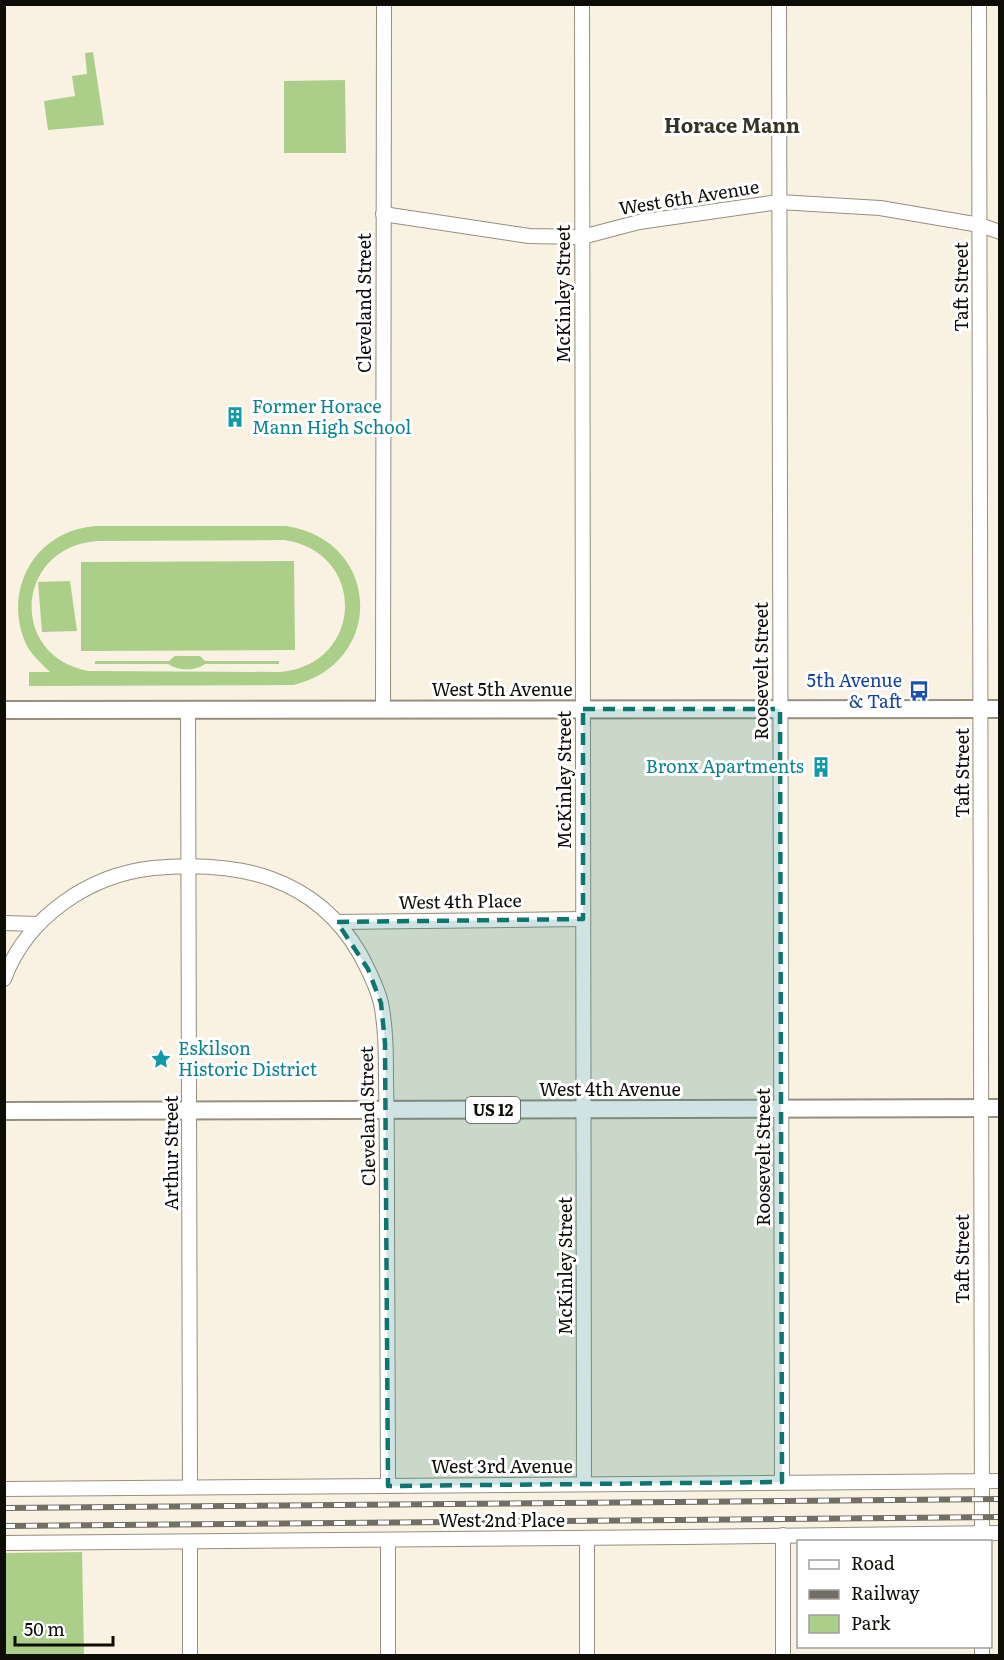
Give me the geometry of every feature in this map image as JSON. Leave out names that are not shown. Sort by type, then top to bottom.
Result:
[{"type":"main road","name":"West 5th Avenue","points":[[4,710],[999,709]]},
{"type":"main road","name":"West 4th Avenue","points":[[4,1111],[999,1108]]},
{"type":"street","name":"Cleveland Street","points":[[383,710],[384,4]]},
{"type":"street","name":"McKinley Street","points":[[582,4],[584,1484]]},
{"type":"street","name":"Roosevelt Street","points":[[779,4],[782,1482]]},
{"type":"street","name":"Taft Street","points":[[979,4],[982,1537]]},
{"type":"street","name":"West 6th Avenue","points":[[384,214],[529,236],[582,237],[639,222],[779,202],[880,208],[980,225],[999,232]]},
{"type":"street","name":"Arthur Street","points":[[188,710],[190,1487]]},
{"type":"street","name":"Cleveland Street","points":[[4,979],[17,953],[38,924],[66,901],[108,878],[147,869],[189,866],[234,868],[256,873],[279,881],[315,903],[338,922],[368,969],[381,1003],[386,1043],[388,1486]]},
{"type":"street","name":"West 4th Place","points":[[338,922],[584,919]]},
{"type":"street","points":[[4,923],[38,924]]},
{"type":"street","name":"West 3rd Avenue","points":[[4,1489],[999,1481]]},
{"type":"street","name":"West 2nd Place","points":[[4,1543],[783,1535],[982,1537],[999,1533]]},
{"type":"street","points":[[783,1535],[783,1656]]},
{"type":"street","points":[[587,1538],[587,1656]]},
{"type":"street","points":[[388,1540],[388,1656]]},
{"type":"street","points":[[190,1542],[190,1656]]},
{"type":"highlighted area","points":[[583,709],[780,709],[782,1482],[388,1486],[385,1043],[381,1003],[368,969],[337,922],[583,919]]},
{"type":"green space","points":[[93,52],[104,125],[48,130],[44,101],[75,96],[72,76],[87,74],[85,53]]},
{"type":"green space","points":[[345,80],[346,153],[284,153],[284,81]]},
{"type":"green space","points":[[96,526],[286,526],[317,536],[340,554],[355,576],[360,602],[357,628],[345,652],[324,672],[294,685],[29,686],[29,672],[50,672],[28,648],[20,627],[18,606],[21,586],[28,568],[40,552],[55,539],[74,530]],"holes":[[[284,540],[311,549],[331,565],[342,585],[345,608],[340,630],[328,650],[308,665],[280,672],[88,671],[62,661],[44,645],[34,625],[32,603],[37,581],[50,562],[70,548],[97,541]]]},
{"type":"green space","points":[[294,561],[295,650],[81,651],[81,562]]},
{"type":"green space","points":[[70,581],[77,631],[42,632],[38,582]]},
{"type":"green space","points":[[175,656],[200,656],[205,661],[279,661],[279,664],[205,664],[187,669],[168,664],[95,664],[95,661],[169,661]]},
{"type":"green space","points":[[82,1552],[84,1655],[5,1655],[5,1553]]},
{"type":"railway","points":[[4,1508],[1000,1499]]},
{"type":"railway","points":[[4,1526],[1000,1517]]},
{"type":"place","name":"Former Horace Mann High School","points":[[235,417]]},
{"type":"place","name":"5th Avenue & Taft","points":[[919,691]]},
{"type":"place","name":"Bronx Apartments","points":[[821,767]]},
{"type":"place","name":"Eskilson Historic District","points":[[161,1059]]},
{"type":"district","name":"Horace Mann","points":[[732,126]]}]
